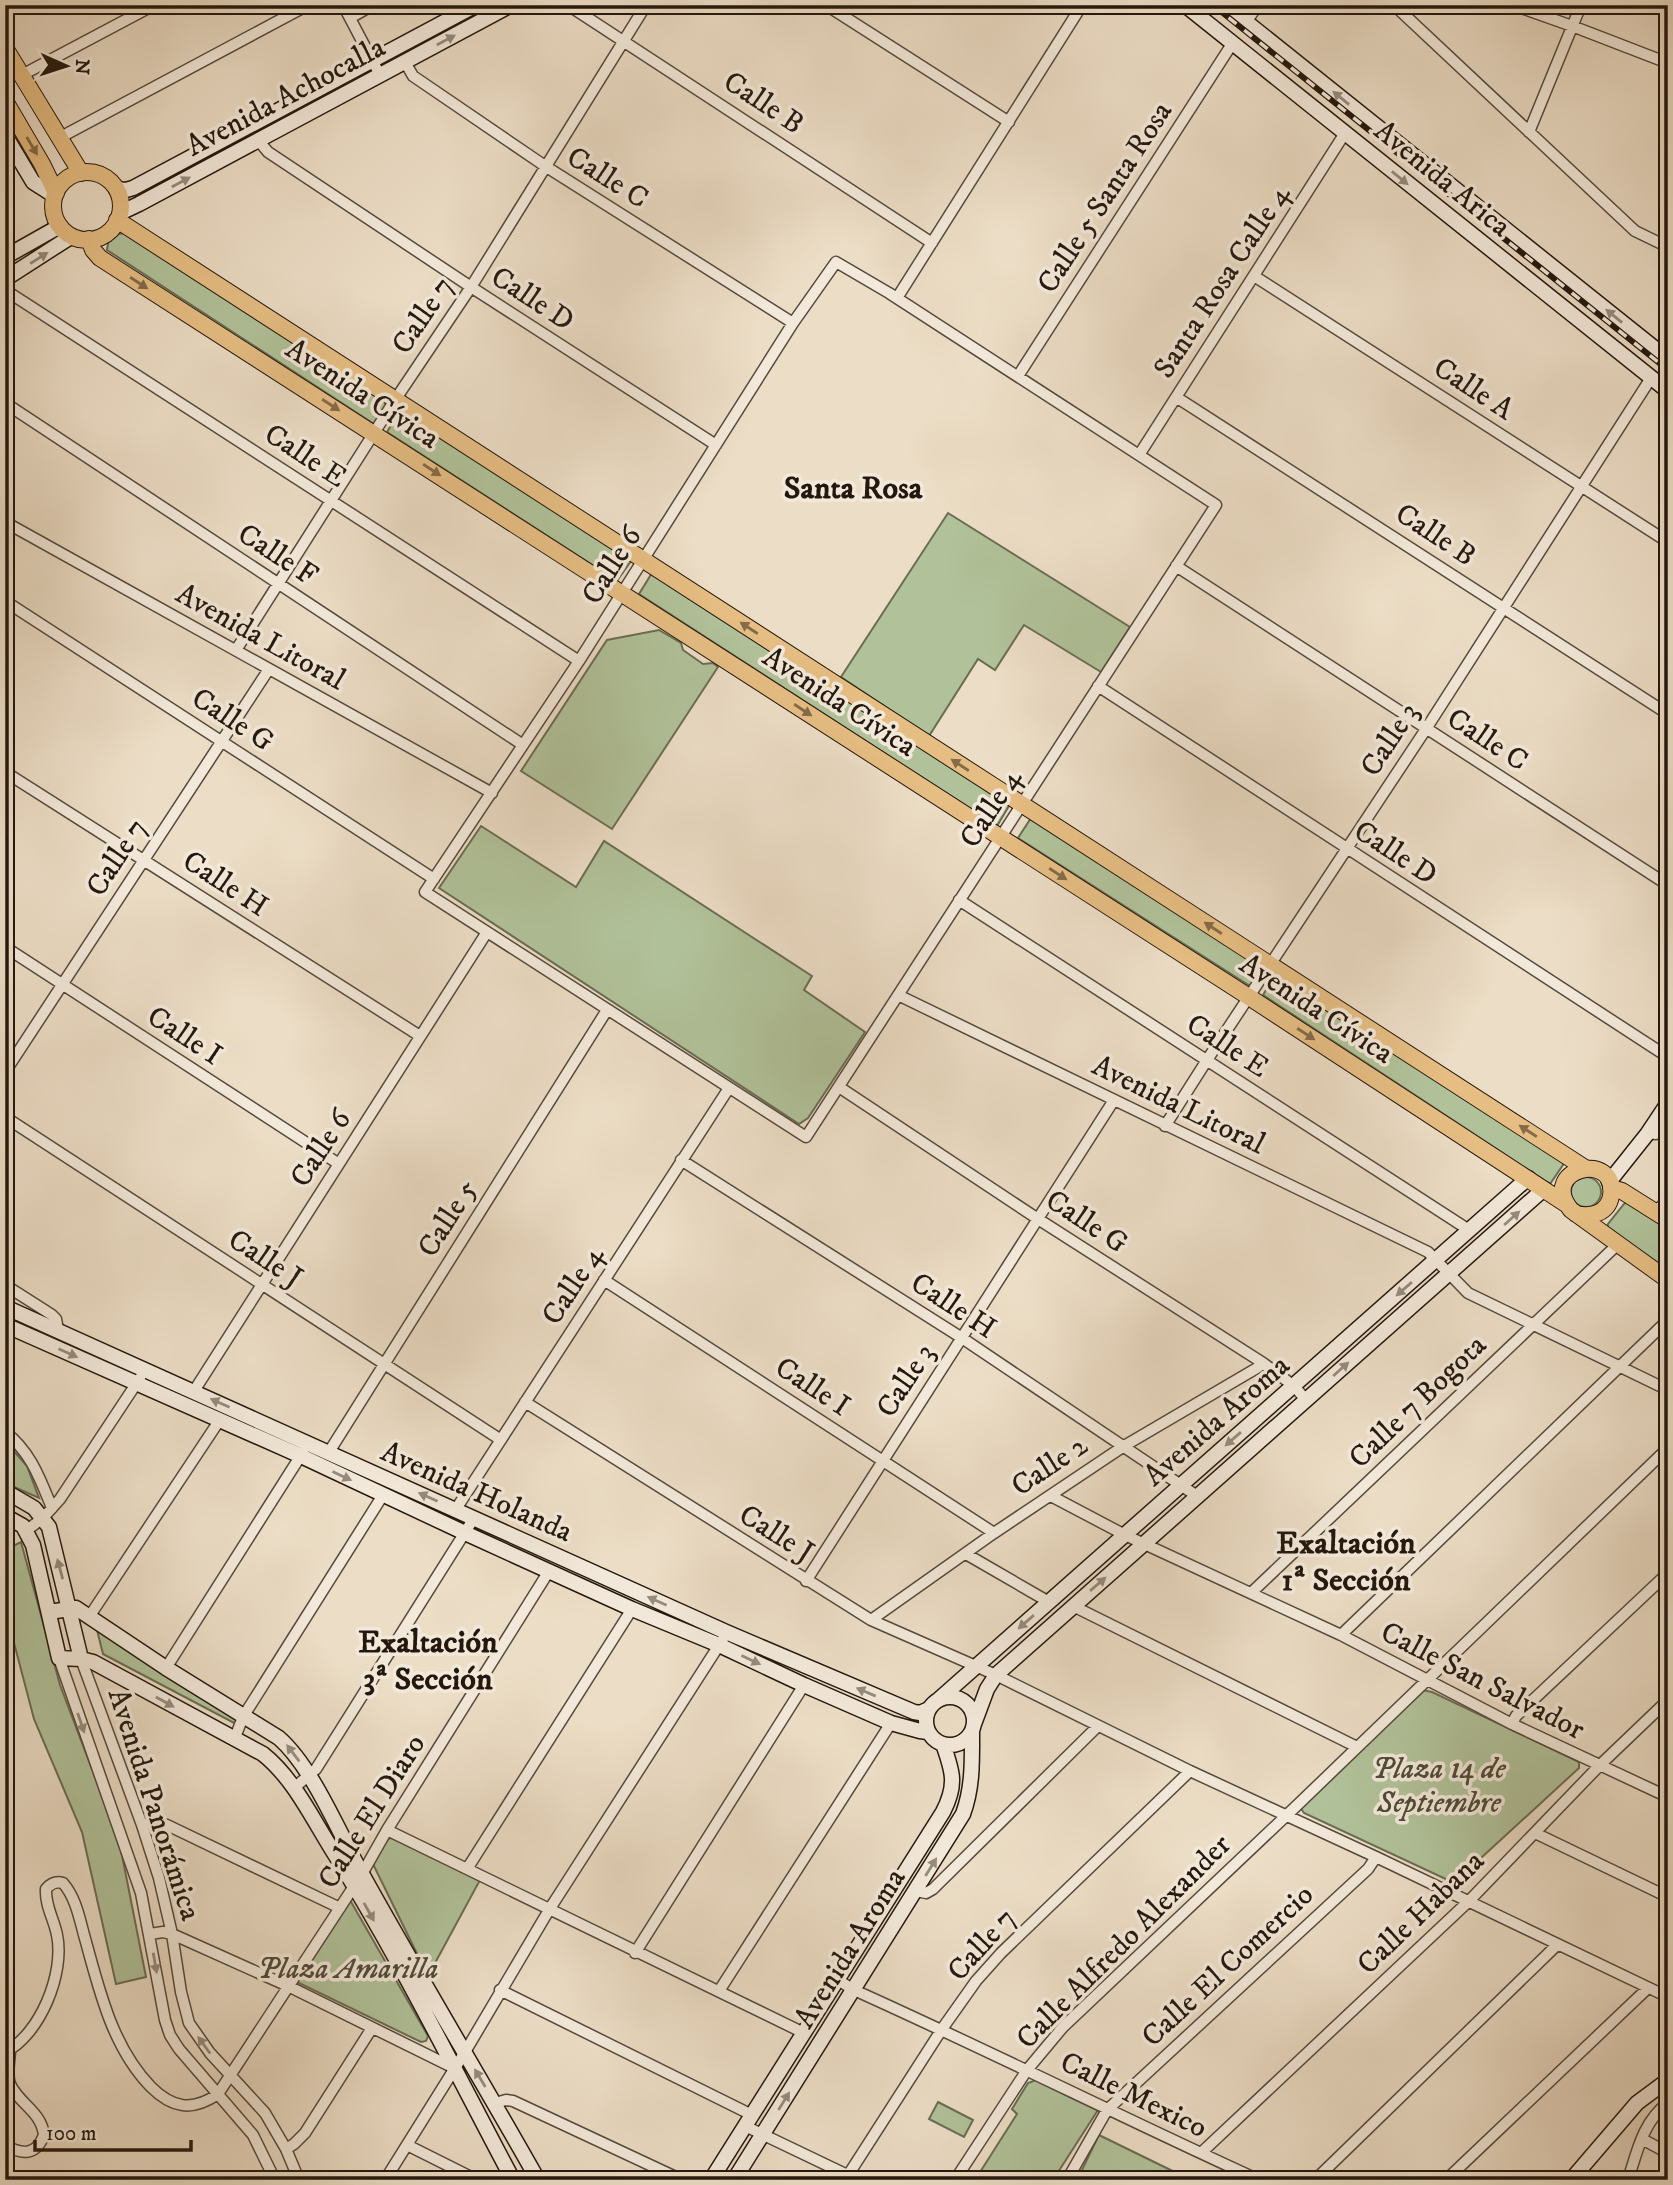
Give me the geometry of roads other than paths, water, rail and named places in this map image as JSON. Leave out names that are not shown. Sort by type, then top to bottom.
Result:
[{"type":"main road","points":[[5,48],[80,173]]},
{"type":"main road","points":[[5,101],[42,164],[55,194]]},
{"type":"main road","points":[[92,172],[103,176],[116,189],[120,200],[118,217],[107,233],[89,239],[72,236],[60,226],[53,210],[55,194],[63,182],[80,173],[92,172]]},
{"type":"main road","name":"Avenida Cívica","points":[[118,217],[395,400],[1586,1168]]},
{"type":"main road","name":"Avenida Cívica","points":[[89,239],[100,258],[1528,1178],[1668,1280]]},
{"type":"main road","points":[[1610,1185],[1609,1203],[1598,1213],[1584,1216],[1571,1209],[1563,1197],[1566,1181],[1577,1170],[1586,1168],[1599,1171],[1610,1185],[1664,1210]]},
{"type":"street","points":[[22,75],[154,5]]},
{"type":"street","points":[[60,138],[308,5]]},
{"type":"street","points":[[343,5],[380,75]]},
{"type":"street","points":[[350,18],[373,5]]},
{"type":"street","name":"Avenida Achocalla","points":[[116,189],[133,188],[476,5]]},
{"type":"street","name":"Avenida Achocalla","points":[[118,217],[511,5]]},
{"type":"street","name":"Calle B","points":[[568,5],[932,243]]},
{"type":"street","name":"Calle 7","points":[[236,650],[395,400],[471,288],[646,5]]},
{"type":"street","points":[[826,5],[1009,122]]},
{"type":"street","points":[[1082,5],[897,299],[1139,455]]},
{"type":"street","name":"Avenida Arica","points":[[1185,5],[1668,391]]},
{"type":"street","name":"Avenida Arica","points":[[1225,5],[1668,359]]},
{"type":"street","points":[[1246,22],[1258,5]]},
{"type":"street","points":[[1394,5],[1634,231],[1668,247]]},
{"type":"street","points":[[1513,5],[1668,63]]},
{"type":"street","points":[[1529,132],[1581,5]]},
{"type":"street","name":"Calle 5 Santa Rosa","points":[[1018,376],[1232,44]]},
{"type":"street","name":"Calle C","points":[[405,62],[413,76],[545,166],[793,323]]},
{"type":"street","name":"Santa Rosa Calle 4","points":[[1139,455],[1345,133]]},
{"type":"street","points":[[5,135],[33,182],[55,194]]},
{"type":"street","name":"Calle D","points":[[258,140],[268,152],[471,288],[716,445]]},
{"type":"street","points":[[5,257],[60,226]]},
{"type":"street","points":[[5,279],[72,236]]},
{"type":"street","name":"Calle 6","points":[[194,1391],[487,932],[425,892],[579,661],[793,323],[836,262],[897,299]]},
{"type":"street","name":"Calle A","points":[[1254,276],[1668,542]]},
{"type":"street","name":"Calle E","points":[[5,290],[579,661]]},
{"type":"street","name":"Calle 3","points":[[1166,1125],[1206,1060],[1426,729],[1651,378]]},
{"type":"street","name":"Calle B","points":[[1176,397],[1668,714]]},
{"type":"street","name":"Calle F","points":[[5,403],[523,745]]},
{"type":"street","name":"Calle 4","points":[[456,1509],[729,1088],[806,1137],[839,1087],[1216,505],[1139,455]]},
{"type":"street","name":"Avenida Litoral","points":[[5,522],[492,793]]},
{"type":"street","name":"Calle C","points":[[1176,566],[1668,885]]},
{"type":"street","name":"Calle G","points":[[5,601],[434,879]]},
{"type":"street","name":"Calle 7","points":[[5,1072],[269,669]]},
{"type":"street","name":"Calle D","points":[[1098,687],[1668,1057]]},
{"type":"street","name":"Calle H","points":[[5,772],[420,1037]]},
{"type":"street","name":"Calle E","points":[[960,900],[1469,1230]]},
{"type":"street","points":[[487,932],[729,1088]]},
{"type":"street","name":"Calle I","points":[[5,947],[339,1164]]},
{"type":"street","name":"Avenida Litoral","points":[[898,995],[1428,1252],[1468,1293],[1668,1390]]},
{"type":"street","name":"Calle 5","points":[[329,1452],[607,1010]]},
{"type":"street","name":"Calle G","points":[[839,1087],[1263,1363],[1294,1386],[1306,1400]]},
{"type":"street","name":"Calle 3","points":[[806,1581],[1114,1100]]},
{"type":"street","points":[[1610,1185],[1668,1103]]},
{"type":"street","name":"Calle J","points":[[5,1117],[501,1440]]},
{"type":"street","points":[[1648,1133],[1656,1134],[1668,1124]]},
{"type":"street","name":"Calle H","points":[[681,1160],[962,1338],[1197,1496]]},
{"type":"street","name":"Avenida Aroma","points":[[933,1705],[1528,1178]]},
{"type":"street","name":"Avenida Aroma","points":[[734,2180],[963,1814],[970,1798],[973,1728],[987,1689],[996,1675],[1544,1189]]},
{"type":"street","name":"Calle 7 Bogota","points":[[1251,1593],[1617,1245]]},
{"type":"street","name":"Calle I","points":[[604,1280],[994,1533]]},
{"type":"street","points":[[5,1286],[52,1315],[56,1319],[58,1330]]},
{"type":"street","name":"Avenida Holanda","points":[[5,1307],[194,1391],[383,1495],[632,1609],[723,1639],[907,1709],[920,1713],[933,1705]]},
{"type":"street","points":[[1340,1635],[1668,1320]]},
{"type":"street","name":"Avenida Holanda","points":[[5,1325],[219,1421],[304,1450],[329,1452],[456,1509],[723,1639],[804,1685],[895,1724],[928,1732]]},
{"type":"street","name":"Calle 2","points":[[871,1620],[1124,1446],[1263,1363]]},
{"type":"street","points":[[27,1530],[47,1513],[145,1370]]},
{"type":"street","name":"Calle J","points":[[525,1402],[871,1620],[996,1675],[1190,1771],[1668,1997]]},
{"type":"street","points":[[89,1617],[219,1421]]},
{"type":"street","points":[[5,1432],[22,1447],[31,1460],[47,1513],[81,1659]]},
{"type":"street","name":"Calle Alfredo Alexander","points":[[955,2180],[1027,2070],[1063,2026],[1287,1815],[1668,1448]]},
{"type":"street","points":[[166,1668],[304,1450]]},
{"type":"street","points":[[5,1491],[47,1513]]},
{"type":"street","points":[[233,1740],[243,1717],[383,1495]]},
{"type":"street","name":"Calle San Salvador","points":[[1051,1496],[1125,1535],[1340,1635],[1512,1724],[1668,1797]]},
{"type":"street","points":[[5,1516],[27,1530],[33,1545],[59,1658],[93,1662],[263,1754],[294,1788],[358,1880],[465,2052],[538,2180]]},
{"type":"street","points":[[294,1788],[309,1777],[474,1518]]},
{"type":"street","points":[[966,1554],[1049,1602]]},
{"type":"street","name":"Calle El Diaro","points":[[218,2094],[358,1880],[550,1571]]},
{"type":"street","points":[[1512,1724],[1516,1716],[1668,1573]]},
{"type":"street","points":[[1073,1606],[1357,1747]]},
{"type":"street","points":[[49,1612],[76,1608],[279,1738],[291,1749],[309,1777],[358,1880],[513,2180]]},
{"type":"street","points":[[467,1869],[632,1609]]},
{"type":"street","points":[[385,2180],[549,1910],[723,1639]]},
{"type":"street","name":"Avenida Panorámica","points":[[59,1658],[141,1893],[170,2035],[259,2144],[275,2180]]},
{"type":"street","name":"Avenida Panorámica","points":[[81,1659],[159,1878],[189,2023],[210,2053],[265,2113],[286,2149],[299,2180]]},
{"type":"street","points":[[635,1953],[804,1685]]},
{"type":"street","points":[[952,1697],[967,1703],[974,1717],[973,1728],[968,1737],[957,1745],[943,1744],[937,1742],[928,1732],[926,1724],[933,1705],[952,1697]]},
{"type":"street","name":"Calle Habana","points":[[1200,2153],[1469,1901],[1600,1765],[1668,1700]]},
{"type":"street","points":[[719,1991],[907,1709]]},
{"type":"street","points":[[916,1891],[926,1894],[933,1889],[1098,1726]]},
{"type":"street","name":"Avenida Aroma","points":[[710,2180],[948,1802],[953,1774],[943,1744]]},
{"type":"street","name":"Calle 7","points":[[850,2178],[942,2029],[976,1981],[1000,1953],[1190,1771]]},
{"type":"street","points":[[142,1825],[167,1825],[340,1908]]},
{"type":"street","points":[[387,1830],[804,2033]]},
{"type":"street","points":[[1535,1833],[1668,1897]]},
{"type":"street","name":"Calle El Comercio","points":[[1067,2180],[1107,2110],[1368,1869],[1376,1857]]},
{"type":"street","points":[[5,2145],[16,2152],[27,2152],[36,2148],[44,2135],[40,2120],[10,2083],[7,2051],[20,2042],[51,1996],[59,1946],[46,1900],[46,1889],[51,1883],[58,1881],[63,1882],[74,1899],[116,2036],[137,2072],[163,2098],[174,2104],[183,2106],[200,2103],[218,2094]]},
{"type":"street","points":[[150,1934],[172,1934],[288,1986],[454,2068]]},
{"type":"street","points":[[1315,2180],[1557,1945]]},
{"type":"street","name":"Calle Mexico","points":[[838,1980],[854,1990],[1259,2180]]},
{"type":"street","points":[[1446,2180],[1648,1987]]},
{"type":"street","points":[[500,1990],[749,2120],[763,2135],[850,2178]]},
{"type":"street","points":[[286,2149],[305,2133],[372,2028]]},
{"type":"street","points":[[1571,2180],[1637,2103],[1668,2080]]},
{"type":"street","points":[[495,2103],[513,2101],[682,2180]]},
{"type":"street","points":[[1628,2180],[1653,2116],[1668,2103]]},
{"type":"street","points":[[1642,2139],[1668,2152]]},
{"type":"street","points":[[407,2145],[477,2180]]},
{"type":"railway","points":[[1213,5],[1668,370]]},
{"type":"district","name":"Santa Rosa","points":[[853,487]]},
{"type":"district","name":"Exaltación 1ª Sección","points":[[1346,1560]]},
{"type":"district","name":"Exaltación 3ª Sección","points":[[428,1660]]},
{"type":"park label","name":"Plaza 14 de Septiembre","points":[[1439,1785]]},
{"type":"park label","name":"Plaza Amarilla","points":[[348,1968]]}]
